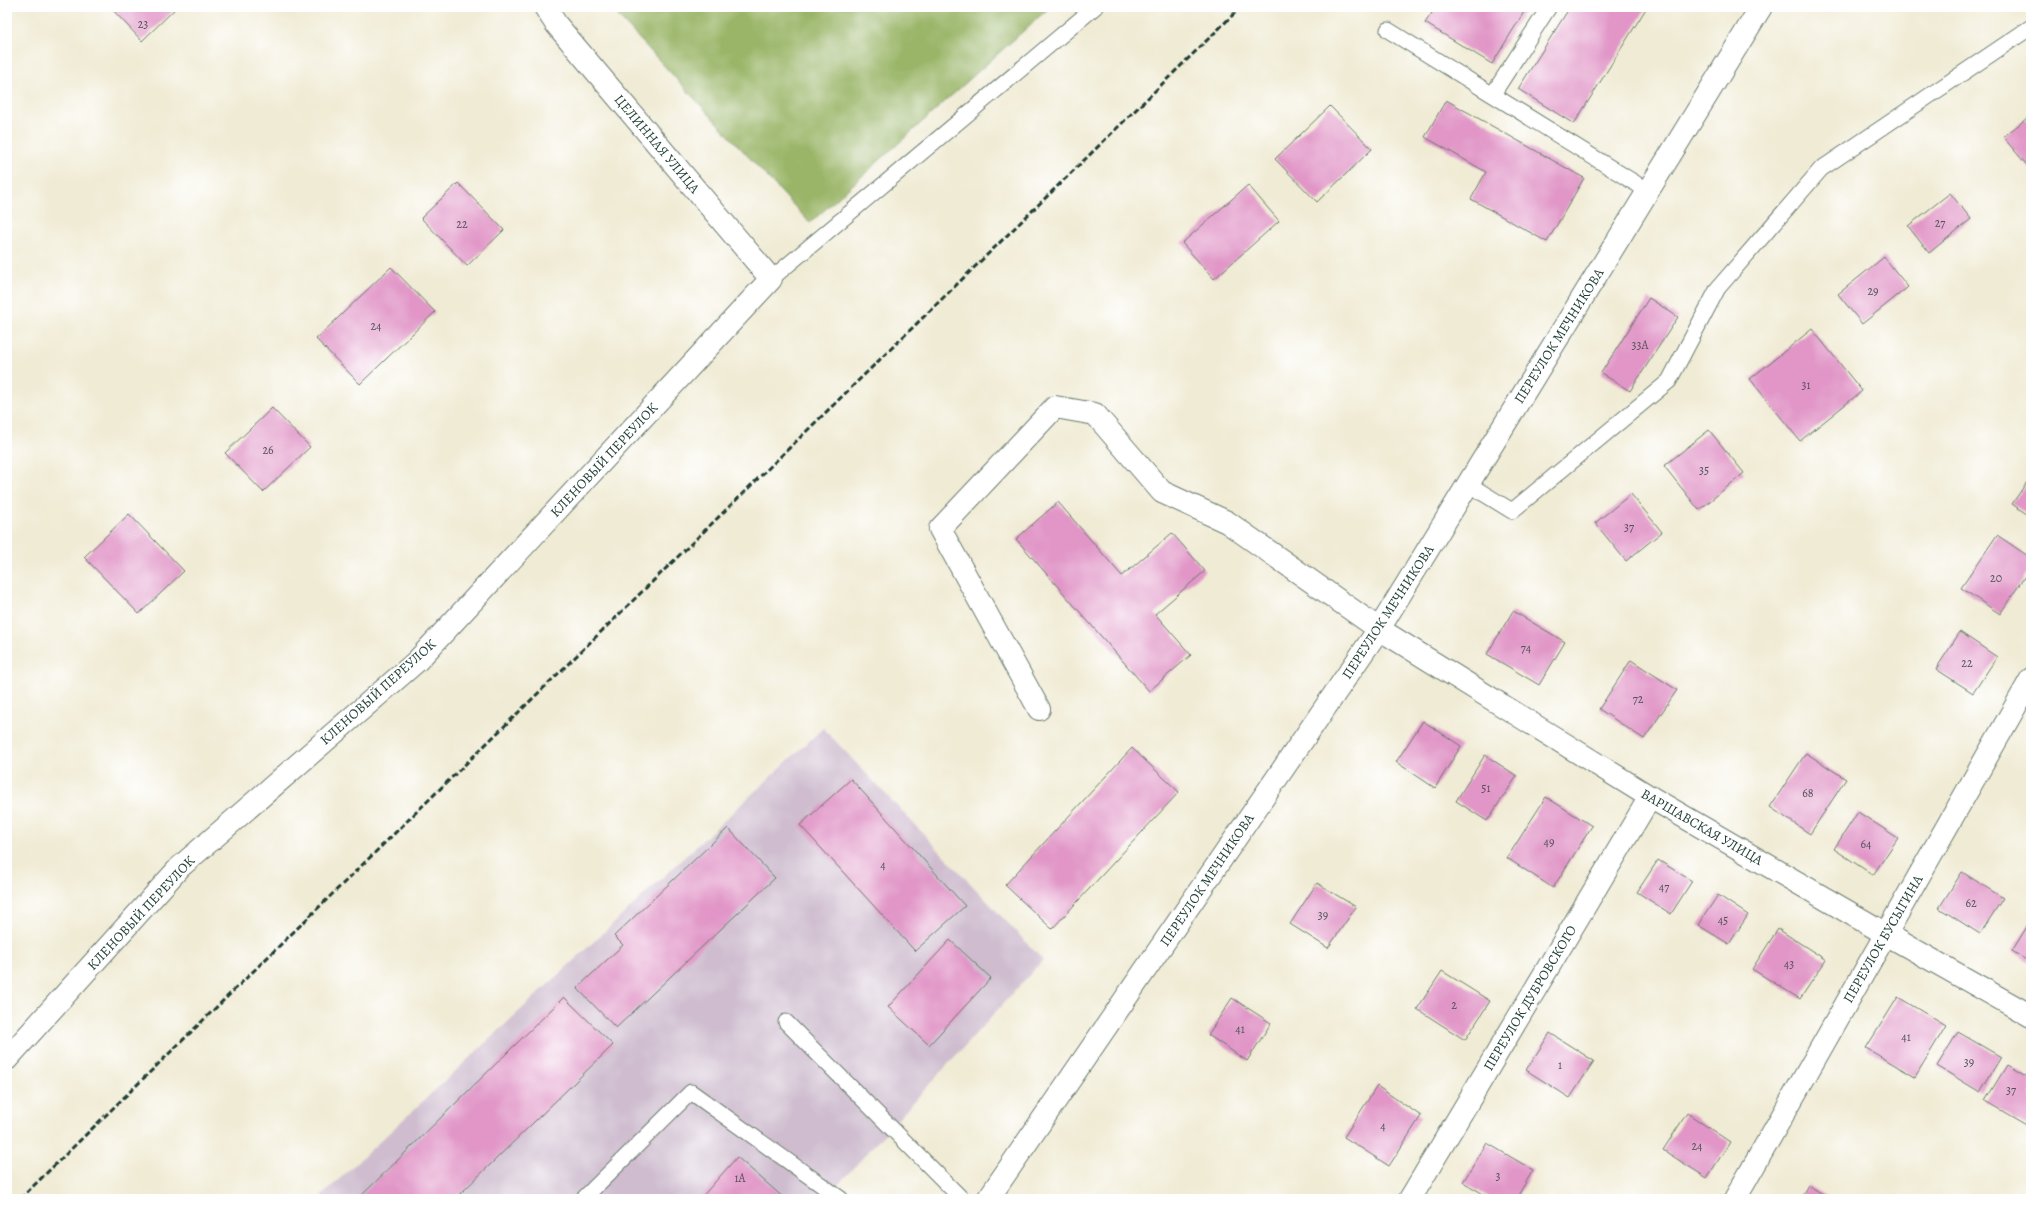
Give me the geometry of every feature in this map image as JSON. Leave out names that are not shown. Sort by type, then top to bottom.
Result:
[{"type":"street","name":"ЦЕЛИННАЯ УЛИЦА","points":[[545,7],[556,24],[771,279]]},
{"type":"street","name":"ПЕРЕУЛОК МЕЧНИКОВА","points":[[988,1199],[1379,629],[1761,7]]},
{"type":"street","name":"КЛЕНОВЫЙ ПЕРЕУЛОК","points":[[7,1059],[180,867],[417,661],[771,279]]},
{"type":"street","name":"ВАРШАВСКАЯ УЛИЦА","points":[[1039,709],[940,529],[1054,407],[1095,414],[1162,492],[1227,522],[1379,629],[1650,797],[2031,1016]]},
{"type":"street","name":"ПЕРЕУЛОК БУСЫГИНА","points":[[1735,1199],[2031,679]]},
{"type":"street","name":"ПЕРЕУЛОК ДУБРОВСКОГО","points":[[1410,1199],[1650,797]]},
{"type":"lane","points":[[771,279],[1095,7]]},
{"type":"lane","points":[[1493,94],[1549,7]]},
{"type":"lane","points":[[1468,484],[1512,511],[1669,381],[1718,288],[1821,169],[2031,27]]},
{"type":"lane","points":[[1388,30],[1648,190]]},
{"type":"lane","points":[[786,1022],[962,1199]]},
{"type":"lane","points":[[583,1199],[691,1092],[841,1199]]},
{"type":"shaded area","points":[[823,728],[1043,960],[825,1199],[318,1199]]},
{"type":"green space","points":[[627,7],[1050,7],[810,223],[618,16]]},
{"type":"building","points":[[110,7],[177,7],[142,41]]},
{"type":"building","points":[[1436,7],[1527,7],[1492,64],[1425,23]]},
{"type":"building","points":[[1570,7],[1647,7],[1574,124],[1518,89]]},
{"type":"building","points":[[1446,100],[1584,178],[1547,242],[1471,199],[1486,172],[1425,137]]},
{"type":"building","points":[[1330,106],[1372,149],[1317,202],[1275,159]]},
{"type":"building","points":[[2031,115],[2031,170],[2003,137]]},
{"type":"building","points":[[458,183],[504,230],[467,266],[421,218]]},
{"type":"building","points":[[1248,185],[1279,221],[1214,279],[1182,243]]},
{"type":"building","points":[[1950,193],[1971,219],[1929,253],[1908,226]]},
{"type":"building","points":[[1884,257],[1908,287],[1862,324],[1838,294]]},
{"type":"building","points":[[391,267],[435,312],[360,384],[316,339]]},
{"type":"building","points":[[1649,298],[1678,317],[1630,391],[1601,373]]},
{"type":"building","points":[[1812,329],[1862,391],[1800,441],[1750,379]]},
{"type":"building","points":[[272,408],[310,447],[263,492],[225,453]]},
{"type":"building","points":[[1709,430],[1744,473],[1699,510],[1664,466]]},
{"type":"building","points":[[2031,476],[2031,517],[2012,504]]},
{"type":"building","points":[[1631,494],[1662,532],[1626,561],[1595,523]]},
{"type":"building","points":[[1058,502],[1122,576],[1172,533],[1205,571],[1155,614],[1191,655],[1149,691],[1016,539]]},
{"type":"building","points":[[129,514],[184,571],[139,614],[84,557]]},
{"type":"building","points":[[1997,535],[2031,558],[2031,567],[2000,614],[1961,588]]},
{"type":"building","points":[[1513,611],[1565,642],[1539,685],[1487,654]]},
{"type":"building","points":[[1960,632],[1997,657],[1973,693],[1936,669]]},
{"type":"building","points":[[1631,660],[1677,690],[1644,739],[1599,709]]},
{"type":"building","points":[[1423,721],[1461,746],[1435,788],[1396,762]]},
{"type":"building","points":[[1132,748],[1179,792],[1052,929],[1005,885]]},
{"type":"building","points":[[1806,753],[1846,779],[1810,834],[1770,807]]},
{"type":"building","points":[[1485,755],[1517,776],[1487,821],[1456,801]]},
{"type":"building","points":[[851,779],[965,906],[915,951],[800,825]]},
{"type":"building","points":[[1546,797],[1592,826],[1553,888],[1507,858]]},
{"type":"building","points":[[1858,812],[1898,838],[1873,875],[1834,849]]},
{"type":"building","points":[[728,828],[775,878],[616,1028],[577,988],[623,945],[614,936]]},
{"type":"building","points":[[1658,860],[1692,881],[1671,914],[1637,892]]},
{"type":"building","points":[[1962,872],[2003,898],[1980,934],[1939,908]]},
{"type":"building","points":[[1317,883],[1356,907],[1328,948],[1290,924]]},
{"type":"building","points":[[1718,895],[1748,915],[1729,944],[1698,925]]},
{"type":"building","points":[[2031,920],[2031,963],[2012,951]]},
{"type":"building","points":[[1778,929],[1826,960],[1800,999],[1752,969]]},
{"type":"building","points":[[950,940],[991,978],[929,1045],[888,1007]]},
{"type":"building","points":[[1442,971],[1490,1001],[1465,1040],[1417,1009]]},
{"type":"building","points":[[564,997],[613,1045],[455,1199],[358,1199]]},
{"type":"building","points":[[1898,997],[1946,1026],[1915,1077],[1866,1048]]},
{"type":"building","points":[[1232,998],[1271,1023],[1247,1061],[1208,1035]]},
{"type":"building","points":[[1958,1032],[2001,1057],[1980,1092],[1937,1066]]},
{"type":"building","points":[[1550,1033],[1594,1061],[1570,1098],[1526,1070]]},
{"type":"building","points":[[2007,1065],[2031,1079],[2031,1121],[2028,1126],[1985,1101]]},
{"type":"building","points":[[1377,1086],[1421,1116],[1389,1166],[1344,1137]]},
{"type":"building","points":[[1687,1113],[1730,1142],[1707,1178],[1663,1150]]},
{"type":"building","points":[[1487,1143],[1533,1170],[1516,1199],[1492,1199],[1463,1182]]},
{"type":"building","points":[[737,1157],[785,1199],[700,1199]]},
{"type":"building","points":[[1808,1185],[1831,1199],[1800,1199]]},
{"type":"railway","points":[[20,1199],[1241,7]]}]
